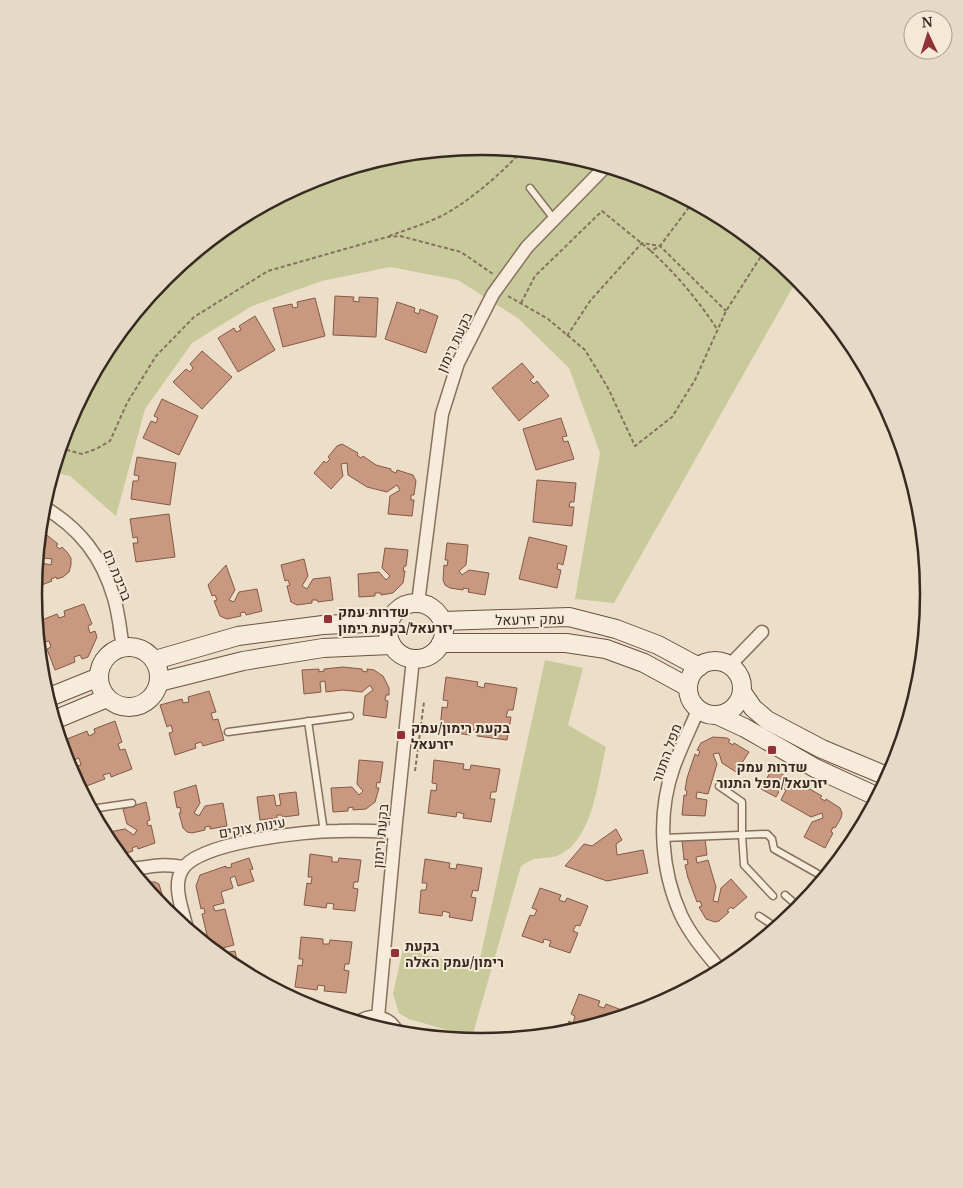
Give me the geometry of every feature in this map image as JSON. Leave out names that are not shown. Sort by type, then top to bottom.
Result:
[{"type":"main road","points":[[412,603],[418,603],[432,609],[442,620],[444,632],[441,643],[432,654],[426,657],[413,659],[400,654],[391,645],[388,634],[389,622],[391,616],[400,608],[412,603]]},
{"type":"main road","name":"עמק יזרעאל","points":[[442,620],[569,617],[616,629],[658,645],[698,667]]},
{"type":"main road","points":[[155,660],[238,636],[323,625],[389,622]]},
{"type":"main road","name":"עמק יזרעאל","points":[[441,643],[566,643],[606,649],[644,663],[688,687]]},
{"type":"main road","points":[[159,682],[261,658],[324,648],[391,645]]},
{"type":"main road","points":[[132,647],[141,649],[155,660],[159,670],[159,682],[152,697],[138,706],[122,707],[107,698],[101,688],[99,677],[103,662],[108,655],[123,648],[132,647]]},
{"type":"main road","points":[[717,715],[724,714],[733,708],[739,701],[742,692],[740,677],[730,666],[724,663],[710,662],[698,667],[691,676],[688,687],[690,700],[698,710],[717,715],[745,728],[815,768],[872,794]]},
{"type":"main road","points":[[54,695],[99,677]]},
{"type":"main road","points":[[742,692],[753,708],[767,720],[822,749],[882,774]]},
{"type":"main road","points":[[60,717],[107,698]]},
{"type":"street","name":"בקעת רימון","points":[[418,603],[442,414],[458,363],[493,294],[527,247],[601,172]]},
{"type":"street","name":"בריכת רם","points":[[50,511],[61,517],[80,534],[97,558],[114,598],[123,648]]},
{"type":"street","points":[[730,666],[762,632]]},
{"type":"street","name":"בקעת רימון","points":[[378,1016],[413,659]]},
{"type":"street","name":"מפל התנור","points":[[698,710],[673,769],[666,797],[663,838],[668,876],[681,915],[702,948],[716,965]]},
{"type":"street","name":"עינות צוקים","points":[[182,867],[198,855],[231,845],[280,836],[367,830],[395,832]]},
{"type":"street","points":[[138,868],[160,864],[182,867],[178,878],[178,892],[184,916]]},
{"type":"street","points":[[367,1018],[378,1016],[392,1024]]},
{"type":"lane","points":[[530,188],[554,219]]},
{"type":"lane","points":[[228,732],[350,716]]},
{"type":"lane","points":[[308,721],[324,832]]},
{"type":"lane","points":[[719,786],[742,802],[744,865],[773,896]]},
{"type":"lane","points":[[98,807],[132,803]]},
{"type":"lane","points":[[663,838],[767,834],[772,839],[774,849],[819,874]]},
{"type":"lane","points":[[785,895],[794,902]]},
{"type":"lane","points":[[759,916],[771,924]]},
{"type":"path","points":[[67,450],[82,454],[96,450],[110,441],[127,403],[156,356],[194,316],[268,271],[387,237],[446,213],[488,184],[516,157]]},
{"type":"path","points":[[651,251],[660,246],[689,207]]},
{"type":"path","points":[[521,304],[535,276],[602,211],[642,243],[676,275],[718,329]]},
{"type":"path","points":[[387,237],[400,236],[461,252],[498,278]]},
{"type":"path","points":[[642,243],[660,246],[726,311]]},
{"type":"path","points":[[567,336],[590,301],[642,243]]},
{"type":"path","points":[[502,292],[548,320],[585,350],[608,388],[636,446],[672,417],[695,380],[726,311],[761,256]]},
{"type":"path","points":[[414,779],[424,702]]},
{"type":"green space","points":[[482,155],[539,159],[595,170],[649,188],[701,214],[749,246],[794,286],[614,603],[575,599],[600,453],[569,368],[519,319],[458,280],[390,267],[322,281],[252,306],[192,343],[145,409],[116,516],[70,476],[59,473],[76,426],[101,374],[133,327],[171,284],[214,246],[262,214],[314,188],[368,170],[424,159]]},
{"type":"green space","points":[[545,660],[583,668],[568,725],[606,747],[597,791],[587,822],[572,846],[558,856],[538,858],[521,866],[473,1033],[455,1032],[409,1019],[399,1013],[393,994],[403,949],[478,968]]},
{"type":"building","points":[[335,296],[354,297],[353,301],[359,302],[359,297],[378,298],[376,337],[333,335]]},
{"type":"building","points":[[315,298],[325,336],[283,347],[273,308],[292,304],[293,308],[298,307],[297,302]]},
{"type":"building","points":[[397,302],[415,308],[414,312],[419,314],[420,309],[438,316],[426,353],[385,339]]},
{"type":"building","points":[[255,316],[275,350],[238,372],[218,338],[234,328],[236,332],[241,330],[239,326]]},
{"type":"building","points":[[202,351],[232,377],[202,409],[173,382],[186,369],[190,372],[193,368],[190,364]]},
{"type":"building","points":[[522,363],[534,377],[530,380],[534,384],[537,381],[549,396],[519,421],[492,388]]},
{"type":"building","points":[[162,399],[198,416],[179,455],[143,438],[151,421],[156,423],[158,418],[154,416]]},
{"type":"building","points":[[561,418],[567,436],[562,437],[564,442],[568,441],[574,459],[536,470],[523,429]]},
{"type":"building","points":[[342,444],[358,453],[357,455],[361,458],[363,456],[376,465],[391,469],[391,471],[396,473],[397,470],[413,475],[416,481],[414,495],[411,495],[411,500],[414,500],[412,516],[388,514],[390,496],[400,490],[397,485],[387,492],[367,487],[348,475],[347,463],[341,464],[343,476],[331,489],[314,473],[324,461],[326,463],[330,459],[328,457],[337,446]]},
{"type":"building","points":[[137,457],[176,463],[170,505],[131,499],[133,481],[138,481],[139,476],[134,475]]},
{"type":"building","points":[[537,480],[576,483],[574,502],[570,502],[569,507],[574,507],[572,526],[533,522]]},
{"type":"building","points":[[169,514],[175,557],[136,562],[133,543],[138,543],[137,537],[133,538],[130,519]]},
{"type":"building","points":[[46,535],[58,544],[56,546],[60,549],[62,547],[67,552],[71,558],[71,565],[69,572],[63,577],[57,579],[56,577],[51,579],[52,581],[42,585],[43,563],[51,565],[52,559],[44,558]]},
{"type":"building","points":[[529,537],[567,546],[563,565],[558,563],[557,569],[561,570],[557,588],[519,579]]},
{"type":"building","points":[[447,543],[468,545],[466,565],[459,571],[462,575],[469,570],[489,573],[485,595],[468,592],[469,589],[450,588],[445,585],[443,580],[444,565],[447,566],[448,560],[445,560]]},
{"type":"building","points":[[385,548],[408,550],[406,566],[404,566],[403,571],[405,571],[403,583],[393,593],[381,595],[381,593],[375,593],[375,596],[359,597],[358,574],[379,572],[386,580],[390,576],[382,568]]},
{"type":"building","points":[[304,559],[308,576],[302,586],[307,589],[313,579],[330,577],[333,600],[318,602],[317,600],[312,600],[312,603],[297,605],[291,602],[287,586],[290,585],[288,580],[285,581],[281,565]]},
{"type":"building","points":[[226,565],[235,590],[229,600],[234,602],[239,592],[257,589],[262,611],[246,615],[245,612],[240,613],[241,616],[227,619],[220,616],[214,601],[217,600],[215,595],[212,596],[208,585]]},
{"type":"building","points":[[84,604],[92,624],[88,626],[90,633],[95,631],[97,637],[88,657],[82,659],[80,655],[74,657],[75,662],[55,670],[47,649],[51,647],[49,641],[45,642],[43,620],[57,614],[59,618],[65,616],[64,611]]},
{"type":"building","points":[[343,667],[362,669],[362,671],[367,672],[367,669],[374,670],[383,676],[389,688],[389,695],[386,695],[385,700],[388,701],[386,718],[363,715],[365,696],[373,690],[370,685],[362,692],[343,690],[326,692],[325,681],[320,682],[321,692],[304,694],[302,670],[319,669],[319,672],[324,671],[324,669]]},
{"type":"building","points":[[446,677],[478,682],[477,686],[484,688],[485,683],[517,688],[513,710],[508,710],[506,717],[511,717],[507,740],[477,736],[478,731],[471,730],[470,735],[440,731],[442,707],[447,708],[448,701],[443,700]]},
{"type":"building","points":[[209,691],[216,712],[211,713],[213,720],[218,719],[224,740],[203,746],[201,742],[195,744],[196,748],[175,755],[169,733],[173,732],[171,725],[167,727],[160,705],[182,699],[183,703],[189,702],[188,697]]},
{"type":"building","points":[[115,721],[122,742],[118,744],[120,750],[125,749],[132,769],[111,777],[110,773],[103,775],[105,779],[87,786],[78,766],[81,765],[79,758],[75,760],[67,739],[87,731],[89,736],[95,733],[94,729]]},
{"type":"building","points":[[713,737],[727,738],[730,740],[728,742],[733,745],[734,743],[749,752],[736,772],[722,763],[719,753],[713,754],[717,764],[708,794],[697,792],[696,798],[707,800],[705,816],[682,815],[684,795],[686,796],[687,791],[685,790],[687,778],[695,754],[698,756],[700,751],[697,750],[701,743]]},
{"type":"building","points":[[359,760],[383,762],[380,783],[377,782],[376,788],[379,788],[375,802],[366,809],[353,810],[353,807],[348,808],[348,811],[333,812],[331,788],[352,787],[359,795],[363,791],[357,784]]},
{"type":"building","points":[[434,760],[464,764],[463,769],[470,770],[471,765],[500,769],[496,792],[491,792],[490,799],[495,799],[491,822],[463,818],[464,814],[457,812],[456,817],[428,813],[431,790],[436,791],[437,784],[432,783]]},
{"type":"building","points":[[772,769],[787,777],[786,779],[791,782],[792,779],[822,796],[820,798],[825,801],[826,799],[840,808],[841,818],[835,828],[833,827],[831,832],[833,833],[825,848],[804,837],[812,822],[823,818],[822,813],[811,817],[781,800],[786,790],[781,788],[776,797],[761,789]]},
{"type":"building","points":[[196,785],[200,803],[194,813],[199,816],[205,806],[223,803],[227,826],[210,829],[210,826],[205,827],[205,830],[192,833],[187,832],[183,828],[179,813],[181,813],[180,807],[177,808],[174,792]]},
{"type":"building","points":[[296,792],[299,815],[283,817],[282,815],[277,815],[277,818],[260,820],[257,797],[274,795],[276,806],[281,805],[279,794]]},
{"type":"building","points":[[146,802],[150,820],[147,821],[148,826],[151,825],[155,843],[138,849],[137,846],[132,848],[133,851],[127,853],[112,831],[125,829],[134,835],[137,830],[127,824],[123,809]]},
{"type":"building","points":[[616,829],[622,840],[616,844],[617,855],[643,850],[648,873],[607,881],[565,866],[584,844],[592,846]]},
{"type":"building","points":[[705,839],[707,855],[696,857],[697,863],[708,860],[716,887],[713,901],[718,902],[721,888],[731,879],[747,897],[733,909],[731,907],[727,911],[729,912],[719,921],[715,922],[706,919],[699,907],[702,906],[700,901],[697,902],[688,878],[685,865],[688,864],[687,859],[684,860],[682,841]]},
{"type":"building","points":[[310,854],[332,857],[332,862],[338,862],[339,858],[361,860],[358,882],[354,882],[353,888],[358,889],[355,911],[333,909],[334,904],[327,903],[326,908],[304,905],[307,883],[311,884],[312,877],[308,877]]},
{"type":"building","points":[[249,858],[253,869],[250,870],[254,881],[238,886],[235,876],[230,878],[233,888],[221,892],[224,903],[213,906],[215,911],[225,909],[234,945],[223,948],[207,937],[202,914],[205,913],[204,908],[201,909],[196,886],[200,875],[226,866],[226,868],[232,867],[231,864]]},
{"type":"building","points":[[425,859],[450,863],[449,868],[456,869],[457,864],[482,868],[478,891],[473,890],[471,897],[476,898],[472,921],[449,917],[450,913],[443,911],[442,916],[419,913],[421,890],[426,890],[427,883],[422,883]]},
{"type":"building","points":[[150,882],[159,884],[162,895]]},
{"type":"building","points":[[540,888],[561,895],[559,900],[565,902],[567,898],[588,906],[580,926],[576,925],[573,931],[578,933],[570,953],[549,946],[551,941],[544,939],[543,943],[522,936],[530,915],[534,916],[537,910],[532,908]]},
{"type":"building","points":[[301,937],[323,939],[323,944],[329,944],[330,940],[352,942],[349,964],[345,964],[344,970],[349,971],[346,993],[324,991],[325,986],[318,985],[317,990],[295,987],[298,965],[302,966],[303,959],[299,959]]},
{"type":"building","points":[[235,951],[236,958],[228,952]]},
{"type":"building","points":[[579,994],[600,1001],[598,1006],[604,1008],[606,1004],[622,1010],[568,1025],[569,1021],[573,1023],[575,1016],[571,1014]]},
{"type":"place","name":"שדרות עמק יזרעאל/בקעת רימון","points":[[328,619]]},
{"type":"place","name":"בקעת רימון/עמק יזרעאל","points":[[401,735]]},
{"type":"place","name":"שדרות עמק יזרעאל/מפל התנור","points":[[772,750]]},
{"type":"place","name":"בקעת רימון/עמק האלה","points":[[395,953]]}]
